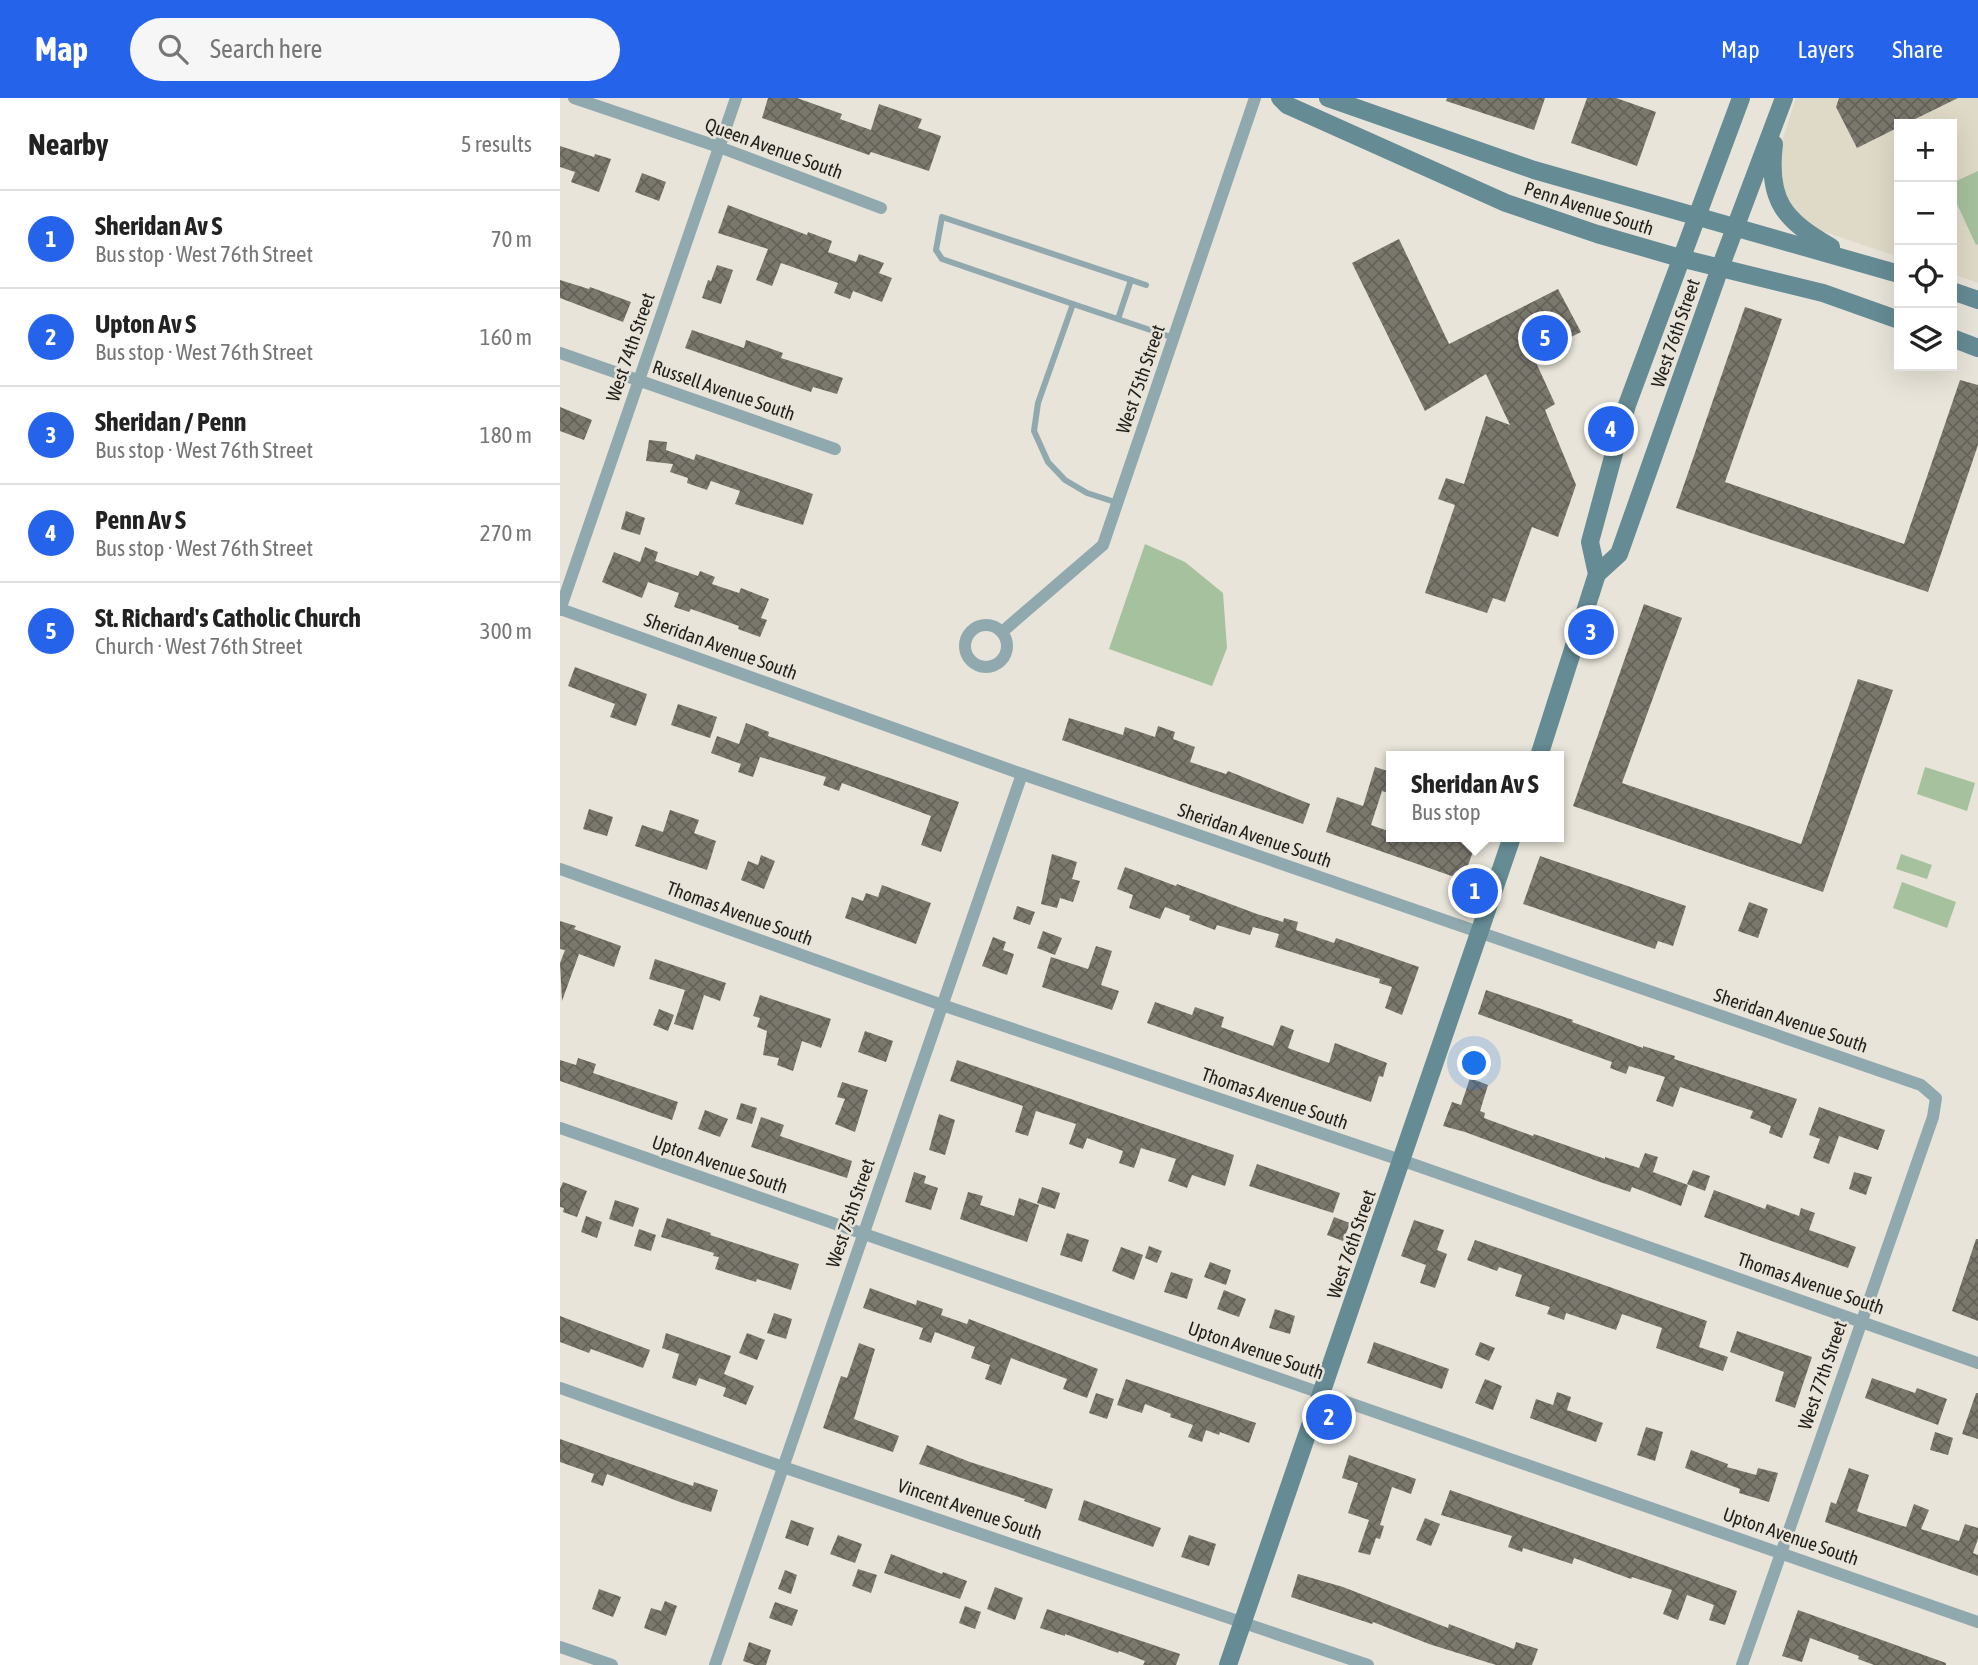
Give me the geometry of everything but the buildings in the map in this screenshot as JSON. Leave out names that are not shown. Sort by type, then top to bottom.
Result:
[{"type":"street","name":"Queen Avenue South","points":[[574,98],[719,147],[881,208]]},
{"type":"street","name":"West 74th Street","points":[[560,609],[736,98]]},
{"type":"street","name":"West 75th Street","points":[[1002,632],[1103,545],[1255,98]]},
{"type":"street","name":"Penn Avenue South","points":[[1280,98],[1287,105],[1506,203],[1597,234],[1680,258],[1823,293],[1894,318]]},
{"type":"street","name":"Penn Avenue South","points":[[1328,98],[1534,170],[1695,218],[1894,272]]},
{"type":"street","name":"West 76th Street","points":[[1541,751],[1597,574],[1590,542],[1627,405],[1741,98]]},
{"type":"street","name":"West 76th Street","points":[[1597,574],[1619,554],[1781,105]]},
{"type":"street","points":[[1781,105],[1771,166],[1780,204],[1806,232],[1851,259]]},
{"type":"street","points":[[1957,293],[1978,300]]},
{"type":"street","points":[[1957,340],[1978,348]]},
{"type":"street","name":"Russell Avenue South","points":[[560,353],[835,449]]},
{"type":"street","name":"Sheridan Avenue South","points":[[560,609],[1022,774],[1921,1085],[1936,1098]]},
{"type":"street","name":"West 75th Street","points":[[715,1665],[1022,774]]},
{"type":"street","name":"West 76th Street","points":[[1228,1665],[1510,842]]},
{"type":"street","name":"Thomas Avenue South","points":[[560,869],[942,1005],[1402,1161],[1862,1320],[1978,1363]]},
{"type":"street","name":"West 77th Street","points":[[1742,1665],[1933,1117],[1936,1098]]},
{"type":"street","name":"Upton Avenue South","points":[[560,1128],[1978,1622]]},
{"type":"street","name":"Vincent Avenue South","points":[[560,1388],[783,1467],[1368,1665]]},
{"type":"street","points":[[560,1647],[612,1665]]},
{"type":"lane","points":[[1146,285],[942,217],[936,238],[936,250],[942,259],[1174,338]]},
{"type":"lane","points":[[1118,319],[1131,280]]},
{"type":"lane","points":[[1073,304],[1038,403],[1034,431],[1048,462],[1065,480],[1087,493],[1118,503]]},
{"type":"shaded area","points":[[1796,98],[1978,98],[1978,283],[1957,276],[1957,119],[1894,119],[1894,255],[1819,230],[1795,216],[1781,184],[1780,148]]},
{"type":"green space","points":[[1978,171],[1976,245],[1957,204],[1957,181]]},
{"type":"green space","points":[[1145,544],[1185,562],[1223,593],[1227,648],[1212,686],[1109,649]]},
{"type":"green space","points":[[1925,767],[1975,783],[1967,811],[1917,794]]},
{"type":"green space","points":[[1901,854],[1932,865],[1927,879],[1896,869]]},
{"type":"green space","points":[[1902,882],[1956,902],[1947,928],[1893,908]]},
{"type":"place","name":"St. Richard's Catholic Church","points":[[1545,338]]},
{"type":"place","name":"Penn Av S","points":[[1611,429]]},
{"type":"place","name":"Sheridan / Penn","points":[[1591,632]]},
{"type":"place","name":"Sheridan Av S","points":[[1475,891]]},
{"type":"place","name":"Upton Av S","points":[[1329,1417]]}]
